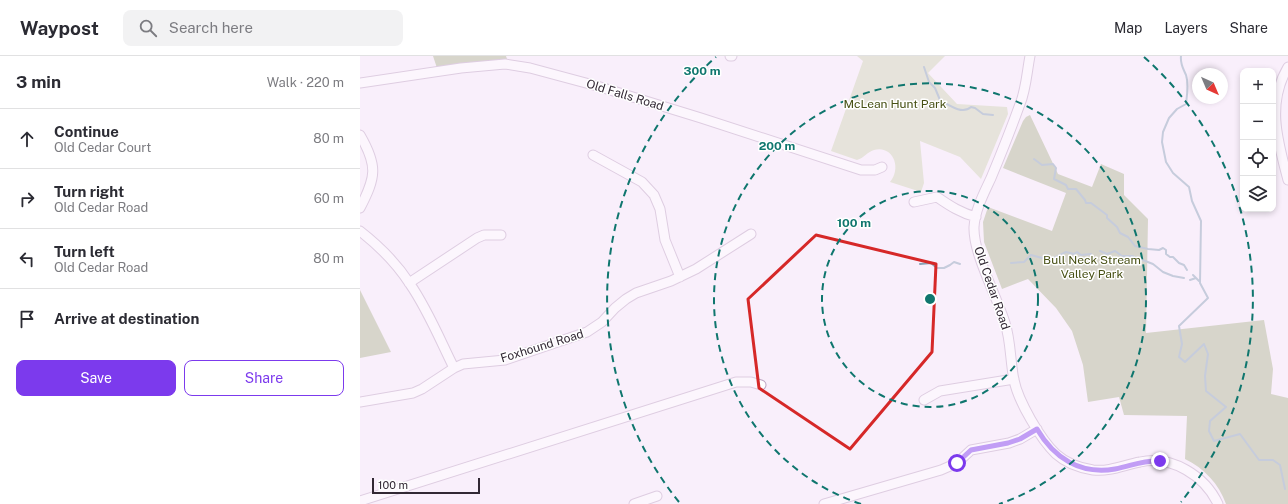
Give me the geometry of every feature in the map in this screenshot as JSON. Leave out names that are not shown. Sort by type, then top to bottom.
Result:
[{"type":"street","name":"Old Cedar Road","points":[[1030,56],[1021,102],[982,198],[974,227],[977,247],[1006,324],[1014,379],[1018,392],[1037,429],[1044,439],[1057,454],[1069,462],[1081,467],[1104,470],[1116,469],[1150,461],[1170,463],[1195,476],[1211,492],[1218,504]]},
{"type":"street","name":"Old Falls Road","points":[[360,83],[461,68],[506,64],[530,68],[597,86],[738,129],[861,170],[876,170],[882,167]]},
{"type":"street","points":[[1288,67],[1278,92],[1275,117],[1277,133],[1288,180]]},
{"type":"street","points":[[360,135],[368,148],[373,166],[372,181],[360,208]]},
{"type":"street","points":[[593,155],[642,182],[654,194],[660,208],[665,240],[680,277]]},
{"type":"street","points":[[914,202],[937,197],[958,211],[976,217]]},
{"type":"street","points":[[360,231],[368,237],[409,282],[454,368]]},
{"type":"street","name":"Foxhound Road","points":[[360,402],[413,393],[422,389],[454,368],[472,362],[505,360],[587,332],[602,322],[626,299],[641,291],[680,277],[706,263],[751,234]]},
{"type":"street","points":[[409,282],[476,238],[484,235],[501,235]]},
{"type":"street","points":[[924,400],[940,392],[1014,379]]},
{"type":"street","points":[[360,501],[736,382],[751,382],[761,385]]},
{"type":"street","points":[[824,504],[941,470],[957,463],[971,450],[1008,443],[1020,439],[1037,429]]},
{"type":"street","points":[[634,504],[657,496]]},
{"type":"highlighted area","points":[[816,235],[936,264],[932,352],[850,449],[759,388],[748,299]]},
{"type":"green space","points":[[433,56],[506,56],[507,59],[437,68]]},
{"type":"green space","name":"McLean Hunt Park","points":[[857,56],[945,56],[928,73],[957,104],[1007,107],[1008,114],[981,179],[960,157],[920,141],[924,183],[921,192],[890,182],[894,176],[895,164],[891,154],[886,151],[881,149],[874,150],[857,160],[831,151],[863,61]]},
{"type":"green space","name":"Bull Neck Stream Valley Park","points":[[1030,115],[1058,174],[1092,187],[1101,164],[1124,174],[1124,195],[1148,219],[1146,333],[1264,320],[1273,369],[1271,394],[1288,398],[1288,504],[1226,504],[1215,483],[1210,477],[1185,459],[1187,416],[1124,415],[1119,397],[1088,402],[1083,365],[1072,331],[1056,308],[1028,279],[1002,289],[984,242],[983,222],[988,207],[1052,231],[1066,193],[1003,168],[1023,121]]},
{"type":"green space","points":[[360,290],[391,352],[360,358]]},
{"type":"waterway","points":[[1181,56],[1181,64],[1186,75],[1188,90],[1186,104],[1177,109],[1169,118],[1163,132],[1162,142],[1166,162],[1173,173],[1189,187],[1192,201],[1201,221],[1200,283],[1208,298],[1179,326],[1182,344],[1179,357],[1185,362],[1204,344],[1208,354],[1205,376],[1206,391],[1226,407],[1210,421],[1209,431],[1214,441],[1240,434],[1259,460],[1273,460],[1280,465],[1285,489]]},
{"type":"waterway","points":[[924,67],[929,82],[935,88],[940,100],[951,107],[960,110],[971,107],[983,114],[993,115]]},
{"type":"waterway","points":[[1034,159],[1042,165],[1053,164],[1056,168],[1054,179],[1066,185],[1068,189],[1076,189],[1086,203],[1091,203],[1107,215],[1107,218],[1117,227],[1120,233],[1128,237],[1135,246],[1159,250],[1163,248],[1166,250],[1166,254],[1184,265],[1187,270]]},
{"type":"waterway","points":[[1100,251],[1107,254],[1115,251],[1122,256],[1132,256],[1153,264],[1163,272],[1184,278]]},
{"type":"waterway","points":[[1011,263],[1024,262],[1031,255],[1042,258],[1048,255],[1052,259],[1066,252],[1074,254],[1077,252],[1081,255],[1091,254]]},
{"type":"waterway","points":[[920,264],[931,263],[937,268],[944,268],[954,262],[960,264]]},
{"type":"waterway","points":[[1193,275],[1199,281]]},
{"type":"waterway","points":[[1190,280],[1196,278]]},
{"type":"route","points":[[957,463],[962,460],[971,450],[1008,443],[1020,439],[1037,429],[1057,454],[1069,462],[1092,470],[1116,469],[1140,462],[1160,461]]}]
